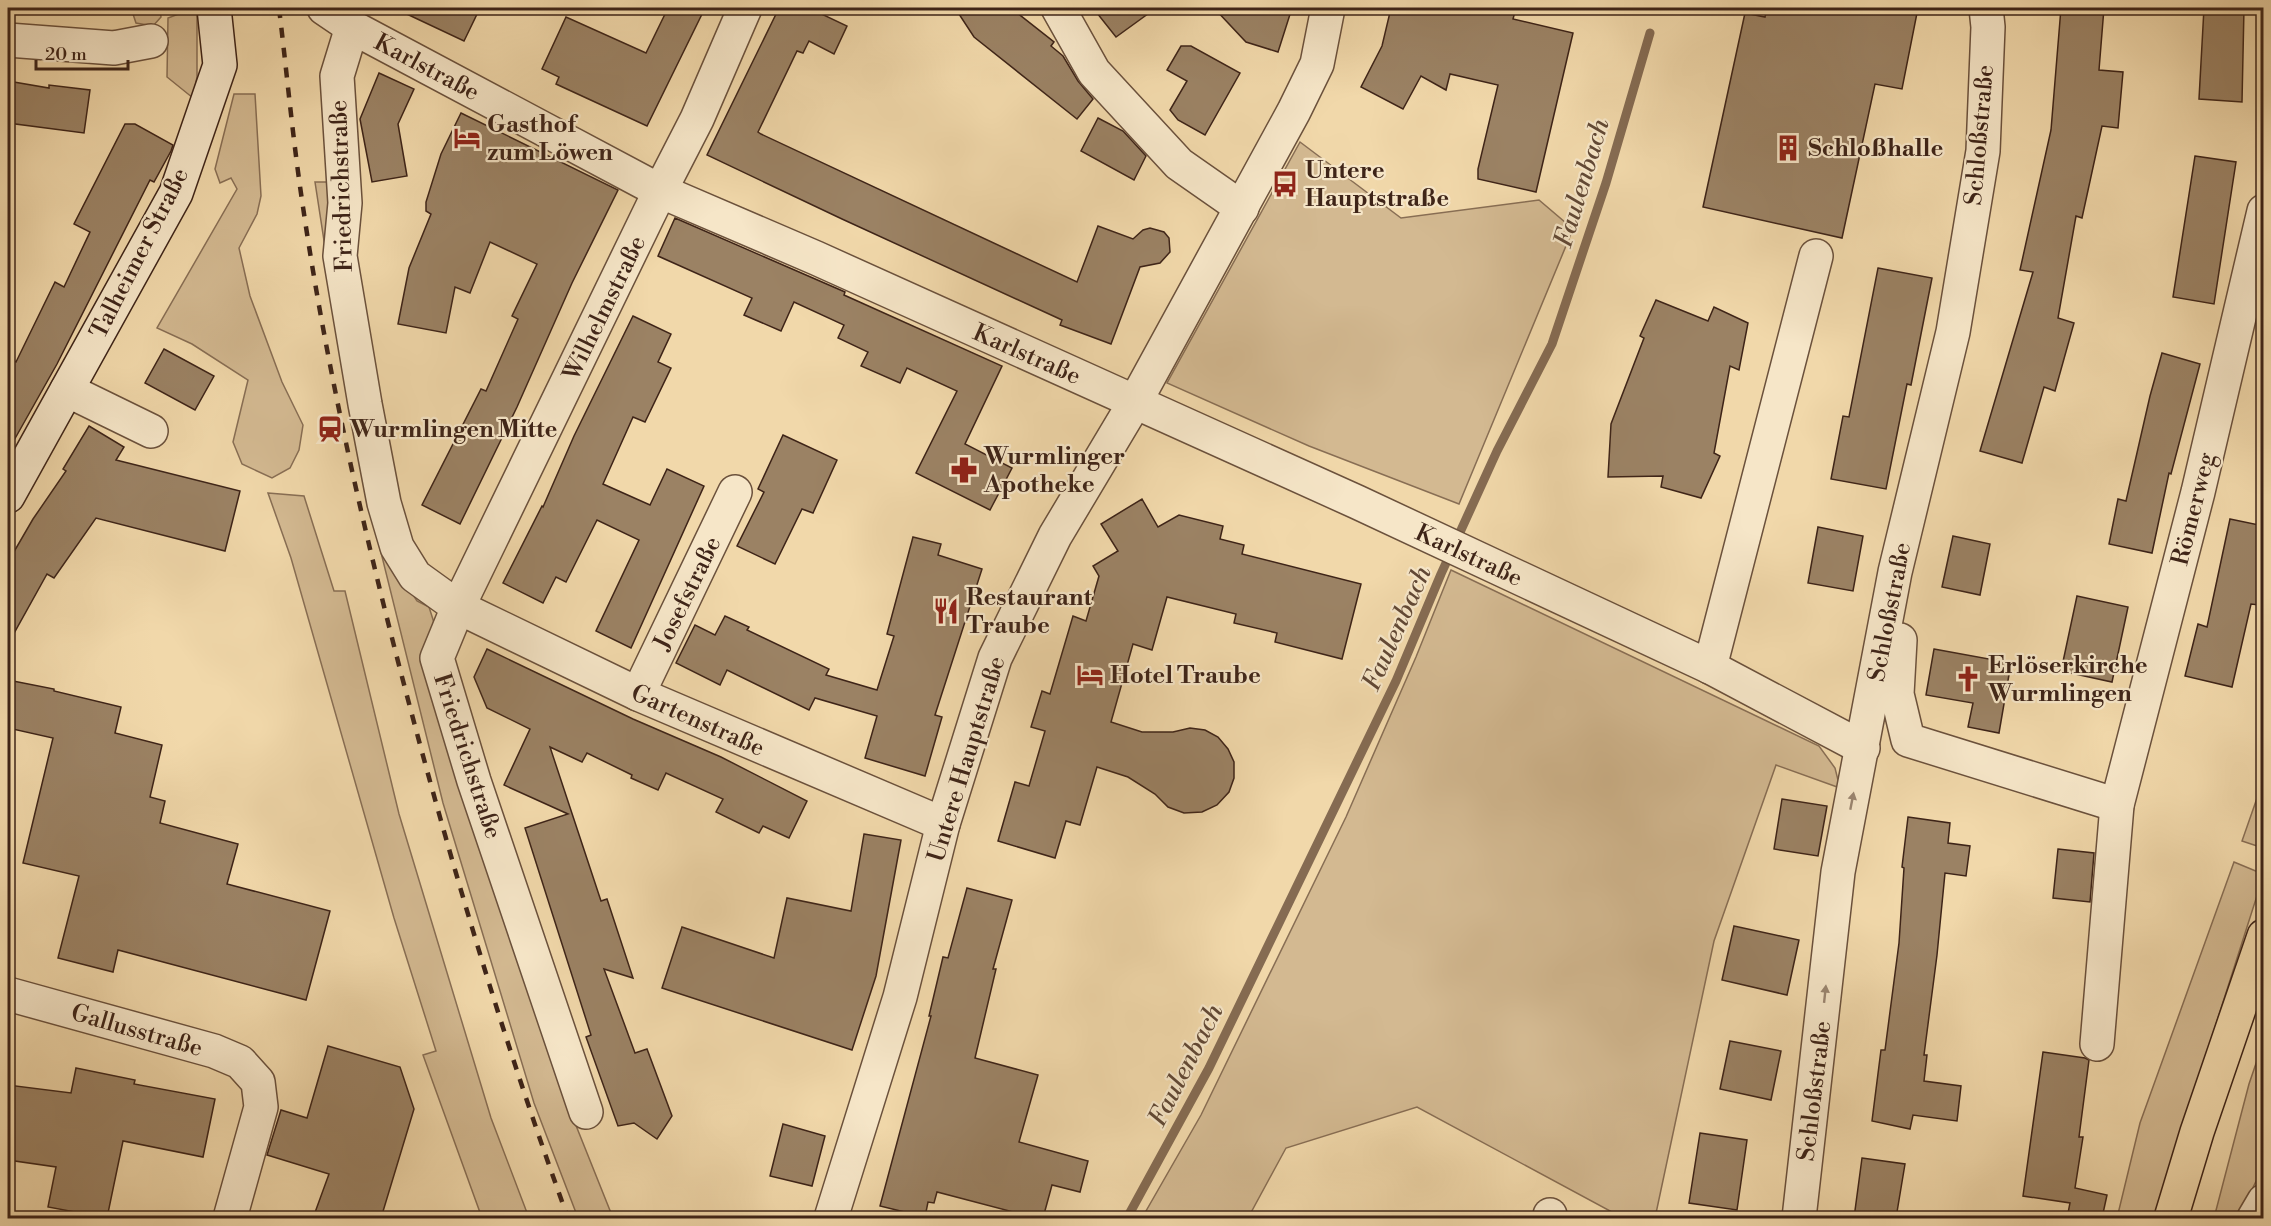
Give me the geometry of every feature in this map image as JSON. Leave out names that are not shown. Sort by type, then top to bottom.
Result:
[{"type":"main road","points":[[2171,1218],[2197,1132],[2264,936]]},
{"type":"street","name":"Talheimer Straße","points":[[8,496],[176,193],[220,65],[214,8]]},
{"type":"street","points":[[324,8],[352,27]]},
{"type":"street","name":"Wilhelmstraße","points":[[458,607],[697,118],[746,8]]},
{"type":"street","points":[[1059,8],[1094,72],[1179,164],[1242,208]]},
{"type":"street","name":"Untere Hauptstraße","points":[[831,1218],[900,997],[943,824],[995,658],[1055,536],[1135,402],[1294,111],[1317,64],[1328,8]]},
{"type":"street","name":"Schloßstraße","points":[[1799,1218],[1838,872],[1895,572],[1953,332],[1981,162],[1988,27],[1986,8]]},
{"type":"street","name":"Karlstraße","points":[[352,27],[660,191],[1135,402],[1479,559],[1710,667],[1863,748]]},
{"type":"street","name":"Friedrichstraße","points":[[352,27],[337,76],[345,203],[340,256],[384,503],[397,547],[415,576],[458,607],[436,658],[474,781],[586,1112]]},
{"type":"street","points":[[8,40],[114,48],[152,41]]},
{"type":"street","name":"Römerweg","points":[[2097,1044],[2117,805],[2198,492],[2264,211]]},
{"type":"street","points":[[1710,667],[1816,256]]},
{"type":"street","points":[[67,390],[151,431]]},
{"type":"street","name":"Josefstraße","points":[[638,694],[735,492]]},
{"type":"street","points":[[1895,572],[1900,639],[1897,694],[1908,740],[2117,805]]},
{"type":"street","name":"Gartenstraße","points":[[458,607],[638,694],[943,824]]},
{"type":"street","name":"Gallusstraße","points":[[8,994],[214,1051],[240,1062],[258,1082],[261,1107],[230,1218]]},
{"type":"street","points":[[2254,1218],[2264,1201]]},
{"type":"shaded area","points":[[131,8],[160,8],[161,17],[153,26],[136,23]]},
{"type":"shaded area","points":[[197,8],[197,77],[193,98],[167,77],[168,18]]},
{"type":"shaded area","points":[[234,94],[255,94],[261,196],[257,214],[239,248],[250,296],[282,382],[303,425],[299,450],[290,468],[272,478],[242,464],[233,442],[248,380],[192,344],[157,328],[237,189],[231,178],[220,183],[215,169]]},
{"type":"shaded area","points":[[1300,142],[1401,218],[1539,200],[1573,229],[1459,504],[1309,446],[1167,383]]},
{"type":"shaded area","points":[[315,182],[333,182],[404,581],[417,601],[429,607],[573,1118],[613,1218],[578,1218],[534,1103],[443,803],[368,500],[344,371]]},
{"type":"shaded area","points":[[268,493],[304,496],[334,591],[345,591],[399,814],[491,1118],[529,1218],[482,1218],[423,1055],[436,1051],[394,918],[291,558]]},
{"type":"shaded area","points":[[1451,570],[1819,746],[1835,768],[1840,788],[1776,765],[1714,941],[1655,1218],[1623,1218],[1417,1107],[1286,1148],[1248,1218],[1142,1218],[1201,1115],[1346,817],[1416,657]]},
{"type":"shaded area","points":[[2263,781],[2263,848],[2242,841]]},
{"type":"shaded area","points":[[2234,862],[2263,874],[2263,877],[2154,1218],[2117,1218],[2140,1123]]},
{"type":"shaded area","points":[[2263,1043],[2263,1167],[2238,1218],[2214,1218],[2249,1084]]},
{"type":"building","points":[[394,8],[480,8],[464,41]]},
{"type":"building","points":[[668,8],[705,8],[647,126],[556,84],[559,77],[542,69],[566,17],[646,53]]},
{"type":"building","points":[[779,8],[809,8],[847,26],[834,54],[809,41],[803,53],[797,51],[758,132],[761,134],[1077,282],[1098,226],[1133,239],[1143,230],[1150,228],[1164,232],[1169,238],[1170,252],[1160,263],[1140,267],[1111,344],[1060,325],[1062,320],[707,155]]},
{"type":"building","points":[[955,8],[1011,8],[1054,42],[1051,46],[1063,56],[1078,81],[1093,99],[1077,119],[974,37]]},
{"type":"building","points":[[1093,8],[1156,8],[1116,37]]},
{"type":"building","points":[[1214,8],[1292,8],[1278,52],[1246,42]]},
{"type":"building","points":[[1391,8],[1516,8],[1513,19],[1573,33],[1536,192],[1478,179],[1478,169],[1498,85],[1450,74],[1446,90],[1421,76],[1403,109],[1361,87],[1382,46]]},
{"type":"building","name":"Schloßhalle","points":[[1767,8],[1918,8],[1902,89],[1875,84],[1842,238],[1703,207],[1745,13],[1765,17]]},
{"type":"building","points":[[2061,8],[2104,8],[2099,70],[2123,72],[2118,128],[2102,126],[2082,218],[2076,216],[2058,318],[2074,323],[2055,391],[2044,387],[2022,463],[1980,451],[2033,272],[2020,270],[2051,130]]},
{"type":"building","points":[[2204,8],[2244,8],[2242,102],[2199,99]]},
{"type":"building","points":[[1181,46],[1191,46],[1240,73],[1205,135],[1178,120],[1170,110],[1187,81],[1167,70]]},
{"type":"building","points":[[379,73],[414,89],[398,124],[407,176],[372,182],[360,119]]},
{"type":"building","points":[[8,81],[49,88],[49,85],[90,90],[84,133],[8,123]]},
{"type":"building","points":[[461,113],[618,190],[572,283],[517,407],[460,524],[422,505],[481,389],[486,391],[518,319],[512,316],[537,264],[490,242],[470,293],[455,287],[446,333],[398,324],[409,268],[431,214],[426,211],[426,202],[441,154]]},
{"type":"building","points":[[1098,118],[1123,131],[1146,156],[1134,180],[1081,151]]},
{"type":"building","points":[[125,124],[135,124],[173,145],[171,151],[154,182],[150,180],[57,364],[8,451],[8,357],[16,362],[55,282],[64,287],[90,232],[74,224]]},
{"type":"building","points":[[2195,156],[2236,162],[2214,304],[2173,297]]},
{"type":"building","points":[[675,218],[845,292],[844,295],[1002,366],[965,444],[1012,468],[990,510],[916,473],[957,391],[907,368],[900,383],[861,366],[868,352],[838,338],[844,325],[794,302],[781,331],[744,315],[752,298],[658,256]]},
{"type":"building","points":[[1878,268],[1932,278],[1911,385],[1907,384],[1886,489],[1831,479],[1843,416],[1849,417]]},
{"type":"building","points":[[1656,300],[1708,321],[1714,307],[1748,323],[1739,370],[1730,366],[1714,453],[1720,456],[1701,498],[1661,487],[1663,476],[1608,477],[1611,424],[1644,338],[1640,336]]},
{"type":"building","points":[[633,316],[671,334],[658,362],[671,368],[645,422],[633,417],[603,484],[650,505],[667,469],[704,486],[631,648],[596,631],[639,540],[597,520],[566,582],[556,577],[543,603],[503,583],[543,507],[574,436]]},
{"type":"building","points":[[164,349],[214,376],[195,410],[145,383]]},
{"type":"building","points":[[2162,353],[2200,364],[2171,474],[2169,473],[2152,553],[2109,544],[2118,499],[2126,501]]},
{"type":"building","points":[[89,426],[124,447],[116,460],[240,491],[225,551],[96,518],[54,578],[47,574],[8,644],[8,562],[33,519],[66,471],[63,469]]},
{"type":"building","points":[[783,435],[837,460],[813,513],[802,509],[775,564],[737,546],[764,492],[758,489]]},
{"type":"building","name":"Hotel Traube","points":[[1142,499],[1158,527],[1179,515],[1223,526],[1220,539],[1244,545],[1242,554],[1361,584],[1342,659],[1275,642],[1277,633],[1234,623],[1236,614],[1167,597],[1152,650],[1133,644],[1111,722],[1142,732],[1173,732],[1190,728],[1205,730],[1218,737],[1228,749],[1234,762],[1234,778],[1229,792],[1217,805],[1202,812],[1184,813],[1168,807],[1155,794],[1128,777],[1097,767],[1080,825],[1066,821],[1055,858],[998,841],[1015,782],[1029,786],[1045,731],[1031,727],[1042,691],[1050,694],[1073,616],[1086,621],[1099,576],[1093,566],[1118,551],[1101,524]]},
{"type":"building","points":[[2230,519],[2264,526],[2264,584],[2259,605],[2251,604],[2232,687],[2185,676],[2198,624],[2207,627]]},
{"type":"building","points":[[1818,527],[1863,536],[1853,591],[1808,583]]},
{"type":"building","points":[[1953,536],[1990,544],[1980,595],[1942,587]]},
{"type":"building","points":[[913,537],[941,544],[938,555],[982,569],[935,715],[942,717],[925,776],[865,758],[877,716],[815,698],[809,710],[727,670],[720,685],[676,663],[695,625],[715,635],[725,616],[749,627],[747,630],[829,669],[826,675],[877,690],[894,636],[887,634]]},
{"type":"building","points":[[2077,596],[2128,607],[2112,682],[2061,671]]},
{"type":"building","points":[[487,649],[633,719],[721,757],[807,801],[789,838],[763,826],[759,833],[716,812],[723,799],[666,773],[658,790],[631,778],[632,775],[587,753],[582,762],[550,747],[601,901],[607,899],[633,978],[604,969],[635,1053],[647,1049],[672,1116],[657,1139],[634,1123],[618,1126],[586,1037],[591,1035],[525,828],[568,814],[504,785],[530,729],[487,708],[474,677]]},
{"type":"building","name":"Erlöserkirche Wurmlingen","points":[[1934,649],[2011,663],[1999,733],[1968,727],[1973,703],[1926,695]]},
{"type":"building","points":[[8,680],[54,689],[54,691],[121,707],[115,733],[162,745],[150,797],[165,801],[160,823],[238,844],[227,884],[330,911],[306,1000],[118,950],[113,972],[58,958],[79,876],[23,863],[53,738],[8,728]]},
{"type":"building","points":[[1782,799],[1827,806],[1818,856],[1774,849]]},
{"type":"building","points":[[1908,817],[1950,823],[1948,843],[1970,846],[1966,876],[1945,873],[1924,1055],[1927,1055],[1924,1081],[1961,1086],[1957,1121],[1913,1115],[1910,1129],[1872,1121],[1881,1050],[1885,1050],[1899,943],[1904,868],[1902,867]]},
{"type":"building","points":[[864,834],[901,840],[876,976],[852,1050],[662,988],[682,927],[774,958],[787,898],[851,911]]},
{"type":"building","points":[[2058,849],[2094,853],[2090,902],[2053,898]]},
{"type":"building","points":[[967,888],[1012,900],[993,969],[996,969],[975,1058],[1038,1075],[1019,1142],[1088,1161],[1080,1192],[1052,1185],[1043,1218],[937,1192],[934,1203],[928,1202],[925,1217],[880,1206],[931,1016],[929,1016],[943,957],[948,958]]},
{"type":"building","points":[[1734,926],[1799,940],[1787,995],[1722,980]]},
{"type":"building","points":[[1730,1041],[1781,1051],[1771,1100],[1720,1089]]},
{"type":"building","points":[[328,1046],[400,1067],[414,1109],[381,1218],[313,1218],[329,1174],[267,1155],[281,1110],[307,1118]]},
{"type":"building","points":[[2043,1052],[2089,1060],[2079,1137],[2083,1137],[2075,1188],[2107,1195],[2102,1218],[2067,1218],[2070,1203],[2023,1196]]},
{"type":"building","points":[[76,1068],[135,1080],[134,1084],[215,1099],[203,1157],[123,1141],[107,1218],[48,1207],[56,1167],[8,1160],[8,1085],[71,1093]]},
{"type":"building","points":[[783,1124],[825,1136],[812,1186],[770,1176]]},
{"type":"building","points":[[1700,1133],[1747,1140],[1737,1210],[1689,1203]]},
{"type":"building","points":[[1862,1158],[1905,1164],[1896,1218],[1854,1218]]},
{"type":"waterway","name":"Faulenbach","points":[[1127,1218],[1209,1068],[1396,681],[1441,574],[1497,451],[1552,344],[1606,183],[1650,33]]},
{"type":"railway","points":[[279,8],[296,157],[312,266],[334,383],[372,557],[419,742],[458,879],[521,1084],[568,1218]]},
{"type":"place","name":"Gasthof zum Löwen","points":[[467,138]]},
{"type":"place","name":"Schloßhalle","points":[[1788,148]]},
{"type":"place","name":"Untere Hauptstraße","points":[[1285,184]]},
{"type":"place","name":"Wurmlingen Mitte","points":[[330,429]]},
{"type":"place","name":"Wurmlinger Apotheke","points":[[964,470]]},
{"type":"place","name":"Restaurant Traube","points":[[946,611]]},
{"type":"place","name":"Hotel Traube","points":[[1090,675]]},
{"type":"place","name":"Erlöserkirche Wurmlingen","points":[[1968,679]]}]
